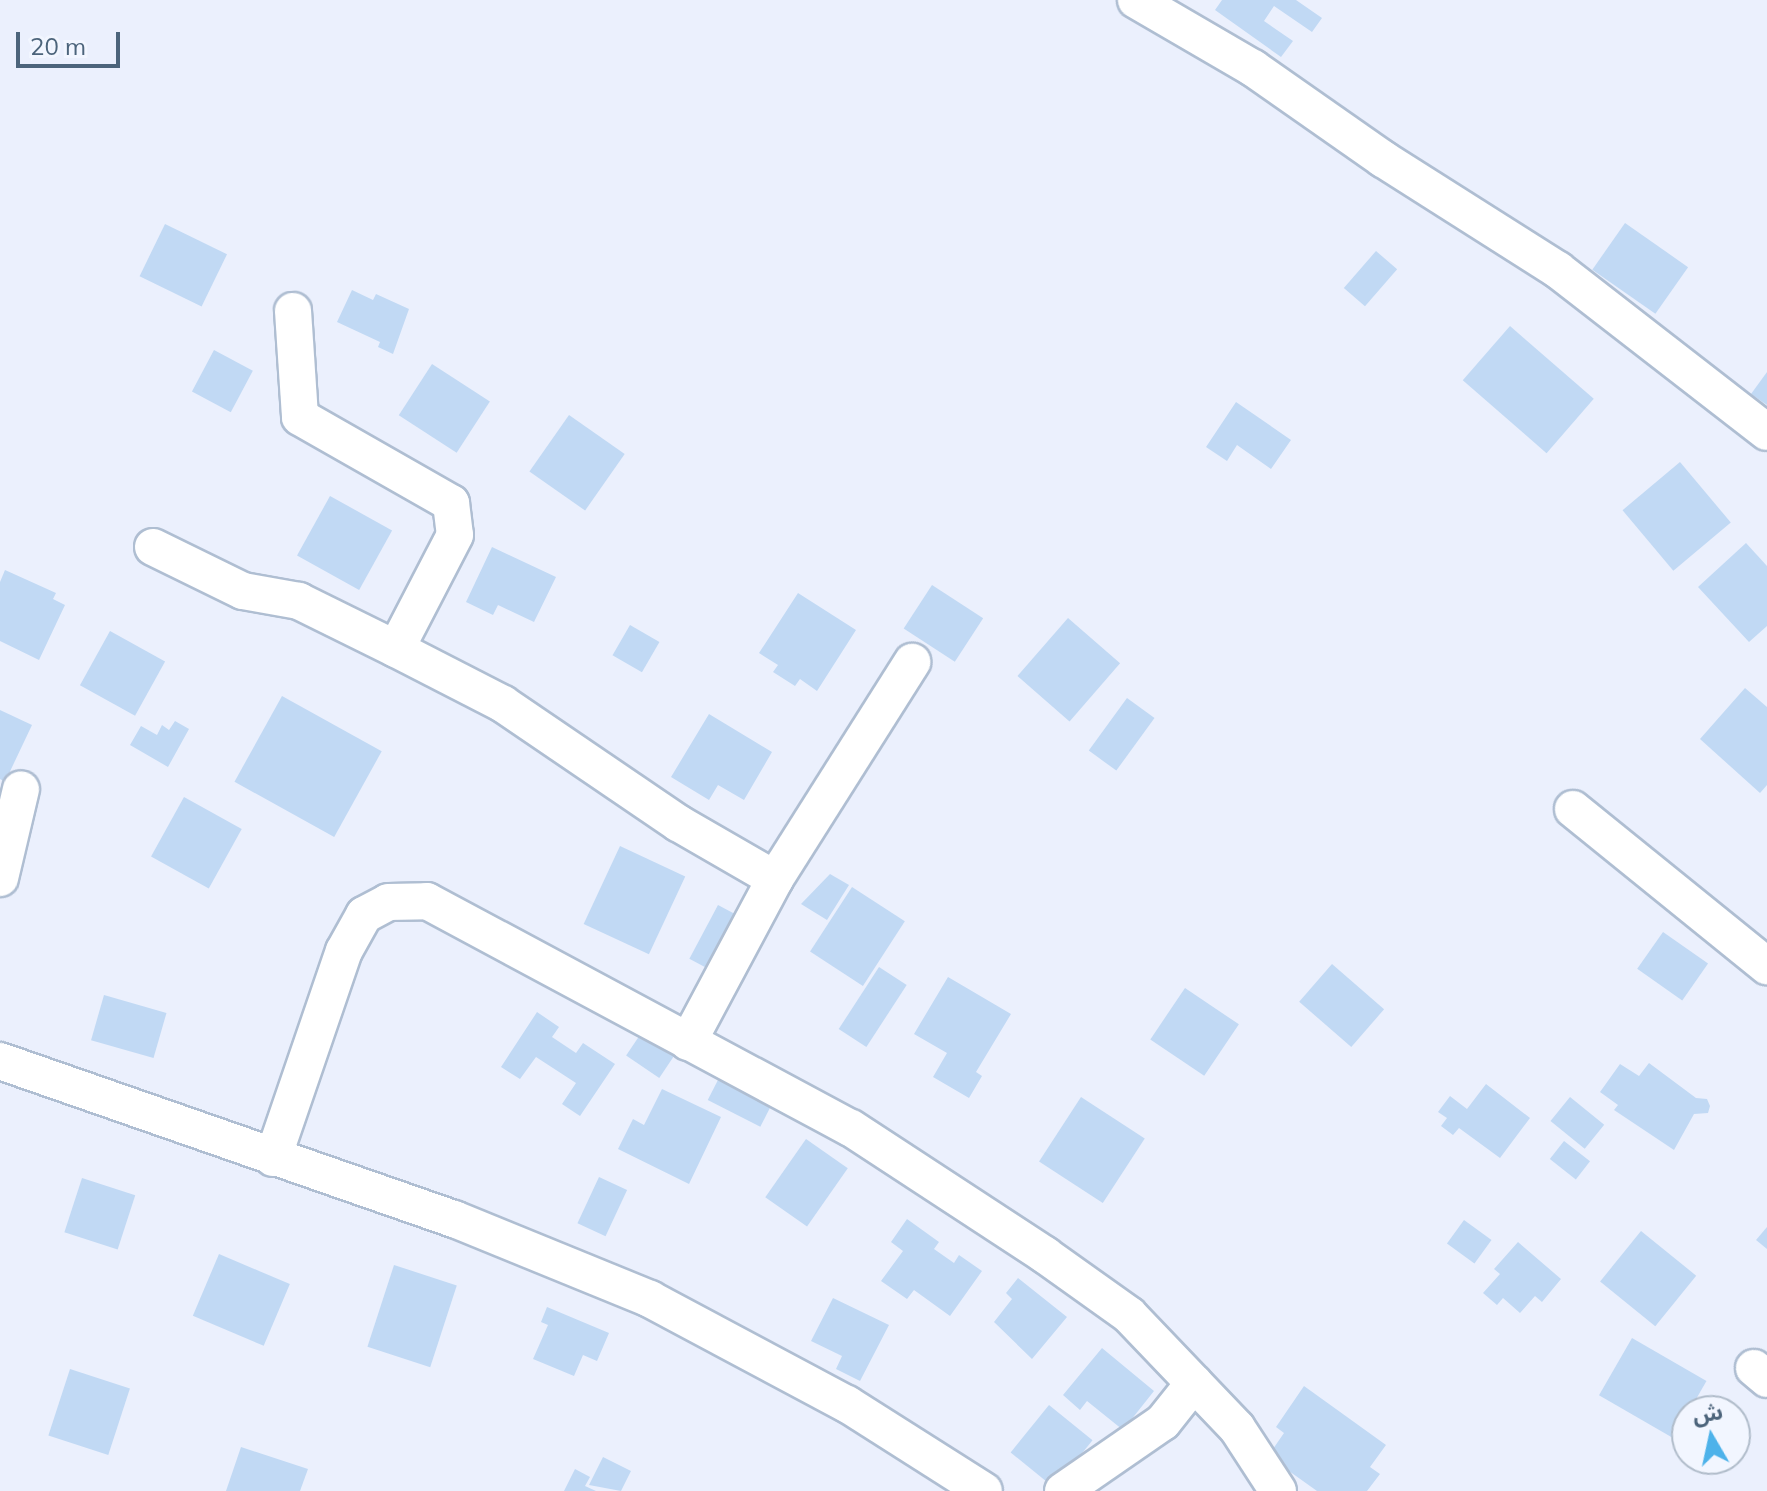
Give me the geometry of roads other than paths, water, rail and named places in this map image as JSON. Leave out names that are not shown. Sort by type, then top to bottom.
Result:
[{"type":"street","points":[[1136,0],[1253,68],[1383,159],[1558,270],[1767,432]]},
{"type":"street","points":[[293,311],[300,417],[451,503],[455,535],[396,649]]},
{"type":"street","points":[[153,547],[243,591],[299,601],[503,704],[678,823],[775,879]]},
{"type":"street","points":[[688,1042],[775,879],[912,662]]},
{"type":"street","points":[[0,878],[21,789]]},
{"type":"street","points":[[1573,809],[1767,966]]},
{"type":"street","points":[[273,1158],[344,951],[364,915],[388,902],[427,901],[449,910],[851,1128],[966,1201],[1129,1315],[1237,1428],[1278,1491]]},
{"type":"street","points":[[0,1061],[454,1219],[650,1299],[847,1404],[984,1491]]},
{"type":"street","points":[[1063,1491],[1163,1422],[1194,1383]]}]
